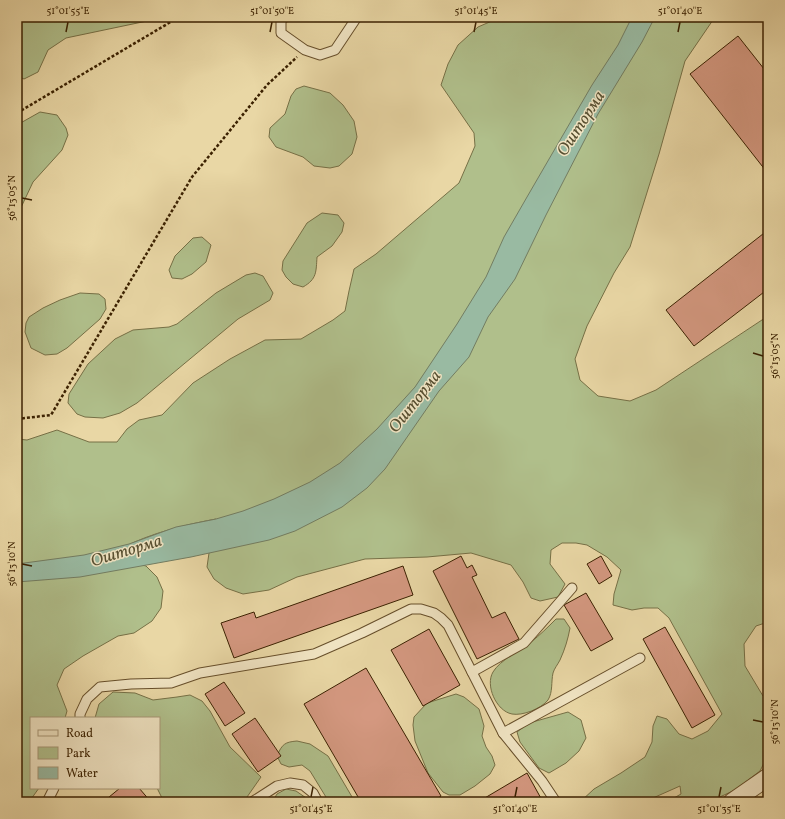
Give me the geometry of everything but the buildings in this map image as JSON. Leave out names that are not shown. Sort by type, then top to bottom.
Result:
[{"type":"street","points":[[732,802],[768,777]]},
{"type":"lane","points":[[285,17],[281,20],[281,33],[305,50],[320,55],[336,50],[357,17]]},
{"type":"lane","points":[[472,672],[524,643],[572,588]]},
{"type":"lane","points":[[80,717],[87,699],[100,687],[131,684],[171,683],[200,673],[314,654],[411,609],[421,610],[434,613],[448,625],[503,733],[542,781],[556,802]]},
{"type":"lane","points":[[503,733],[640,658]]},
{"type":"lane","points":[[252,802],[277,786],[290,783],[303,785],[313,793],[318,802]]},
{"type":"lane","points":[[47,802],[54,789]]},
{"type":"path","points":[[17,113],[179,17]]},
{"type":"path","points":[[17,419],[51,415],[192,177],[267,86],[305,50]]},
{"type":"green space","points":[[17,17],[159,17],[147,21],[66,38],[48,50],[38,72],[24,79],[17,76]]},
{"type":"green space","points":[[501,17],[715,17],[685,61],[659,154],[630,247],[614,273],[587,326],[575,359],[580,380],[598,396],[630,401],[656,390],[768,316],[768,622],[756,626],[744,644],[745,666],[763,696],[768,701],[768,755],[760,771],[735,790],[709,802],[667,802],[681,794],[680,786],[644,802],[580,802],[594,789],[645,757],[652,742],[653,726],[657,716],[667,719],[679,734],[692,739],[708,731],[722,714],[669,618],[658,608],[632,610],[613,605],[614,594],[621,570],[607,557],[587,545],[562,543],[551,550],[550,564],[565,584],[558,597],[540,601],[531,598],[523,582],[511,565],[471,553],[427,557],[365,559],[297,577],[269,590],[243,594],[226,588],[214,579],[207,567],[209,553],[226,539],[216,519],[168,530],[144,538],[122,548],[131,562],[146,566],[157,577],[163,591],[161,608],[152,621],[134,633],[118,636],[64,669],[57,685],[67,711],[65,717],[30,717],[30,789],[38,789],[29,802],[17,802],[17,439],[27,440],[57,430],[89,442],[117,442],[127,429],[139,420],[162,415],[193,383],[230,359],[265,340],[301,339],[345,311],[354,269],[376,254],[459,183],[475,146],[474,133],[441,85],[448,64],[458,45],[478,27]]},
{"type":"green space","points":[[304,86],[330,93],[343,105],[354,121],[357,137],[352,154],[339,166],[330,168],[314,166],[303,157],[276,147],[269,137],[270,128],[285,114],[291,96],[296,89]]},
{"type":"green space","points":[[40,112],[57,115],[66,128],[68,135],[62,150],[33,182],[17,216],[17,125]]},
{"type":"green space","points":[[322,213],[338,215],[344,223],[342,232],[332,246],[317,257],[315,275],[311,281],[303,287],[293,284],[282,270],[283,261],[307,223]]},
{"type":"green space","points":[[202,237],[211,245],[206,262],[192,274],[182,279],[172,278],[169,270],[175,256],[193,238]]},
{"type":"green space","points":[[255,273],[263,276],[273,293],[270,300],[238,319],[137,403],[120,413],[103,418],[85,417],[77,414],[68,403],[69,394],[88,364],[115,339],[133,330],[169,327],[177,324],[216,293],[246,275]]},
{"type":"green space","points":[[80,293],[99,294],[105,299],[106,309],[100,319],[67,348],[57,354],[45,355],[31,348],[25,332],[26,323],[29,317],[60,300]]},
{"type":"green space","points":[[556,619],[564,619],[570,628],[560,660],[553,673],[550,697],[541,706],[526,713],[512,714],[506,712],[497,703],[491,690],[490,684],[493,672],[510,656],[541,634]]},
{"type":"green space","points":[[113,692],[135,693],[153,700],[190,695],[202,701],[210,711],[230,747],[261,777],[242,802],[164,802],[158,789],[160,789],[160,717],[95,717],[99,704]]},
{"type":"green space","points":[[456,694],[464,697],[479,709],[484,726],[482,736],[495,765],[490,774],[475,786],[460,795],[449,795],[443,792],[428,773],[415,741],[413,725],[414,717],[427,703]]},
{"type":"green space","points":[[568,712],[581,720],[586,738],[579,751],[566,763],[549,773],[539,768],[520,742],[517,732],[529,723]]},
{"type":"green space","points":[[297,741],[310,744],[328,756],[355,802],[329,802],[310,771],[302,765],[289,767],[281,764],[277,756],[284,744]]},
{"type":"green space","points":[[286,789],[296,791],[312,802],[272,802],[277,794]]},
{"type":"water","name":"Ошторма","points":[[632,17],[655,17],[642,42],[598,114],[515,279],[488,317],[469,357],[439,391],[385,469],[367,488],[342,507],[295,531],[269,540],[191,557],[80,577],[17,582],[17,564],[84,555],[129,544],[176,527],[216,519],[243,511],[274,499],[310,482],[340,463],[377,429],[415,387],[457,324],[486,277],[504,237],[592,85],[618,45]]}]
